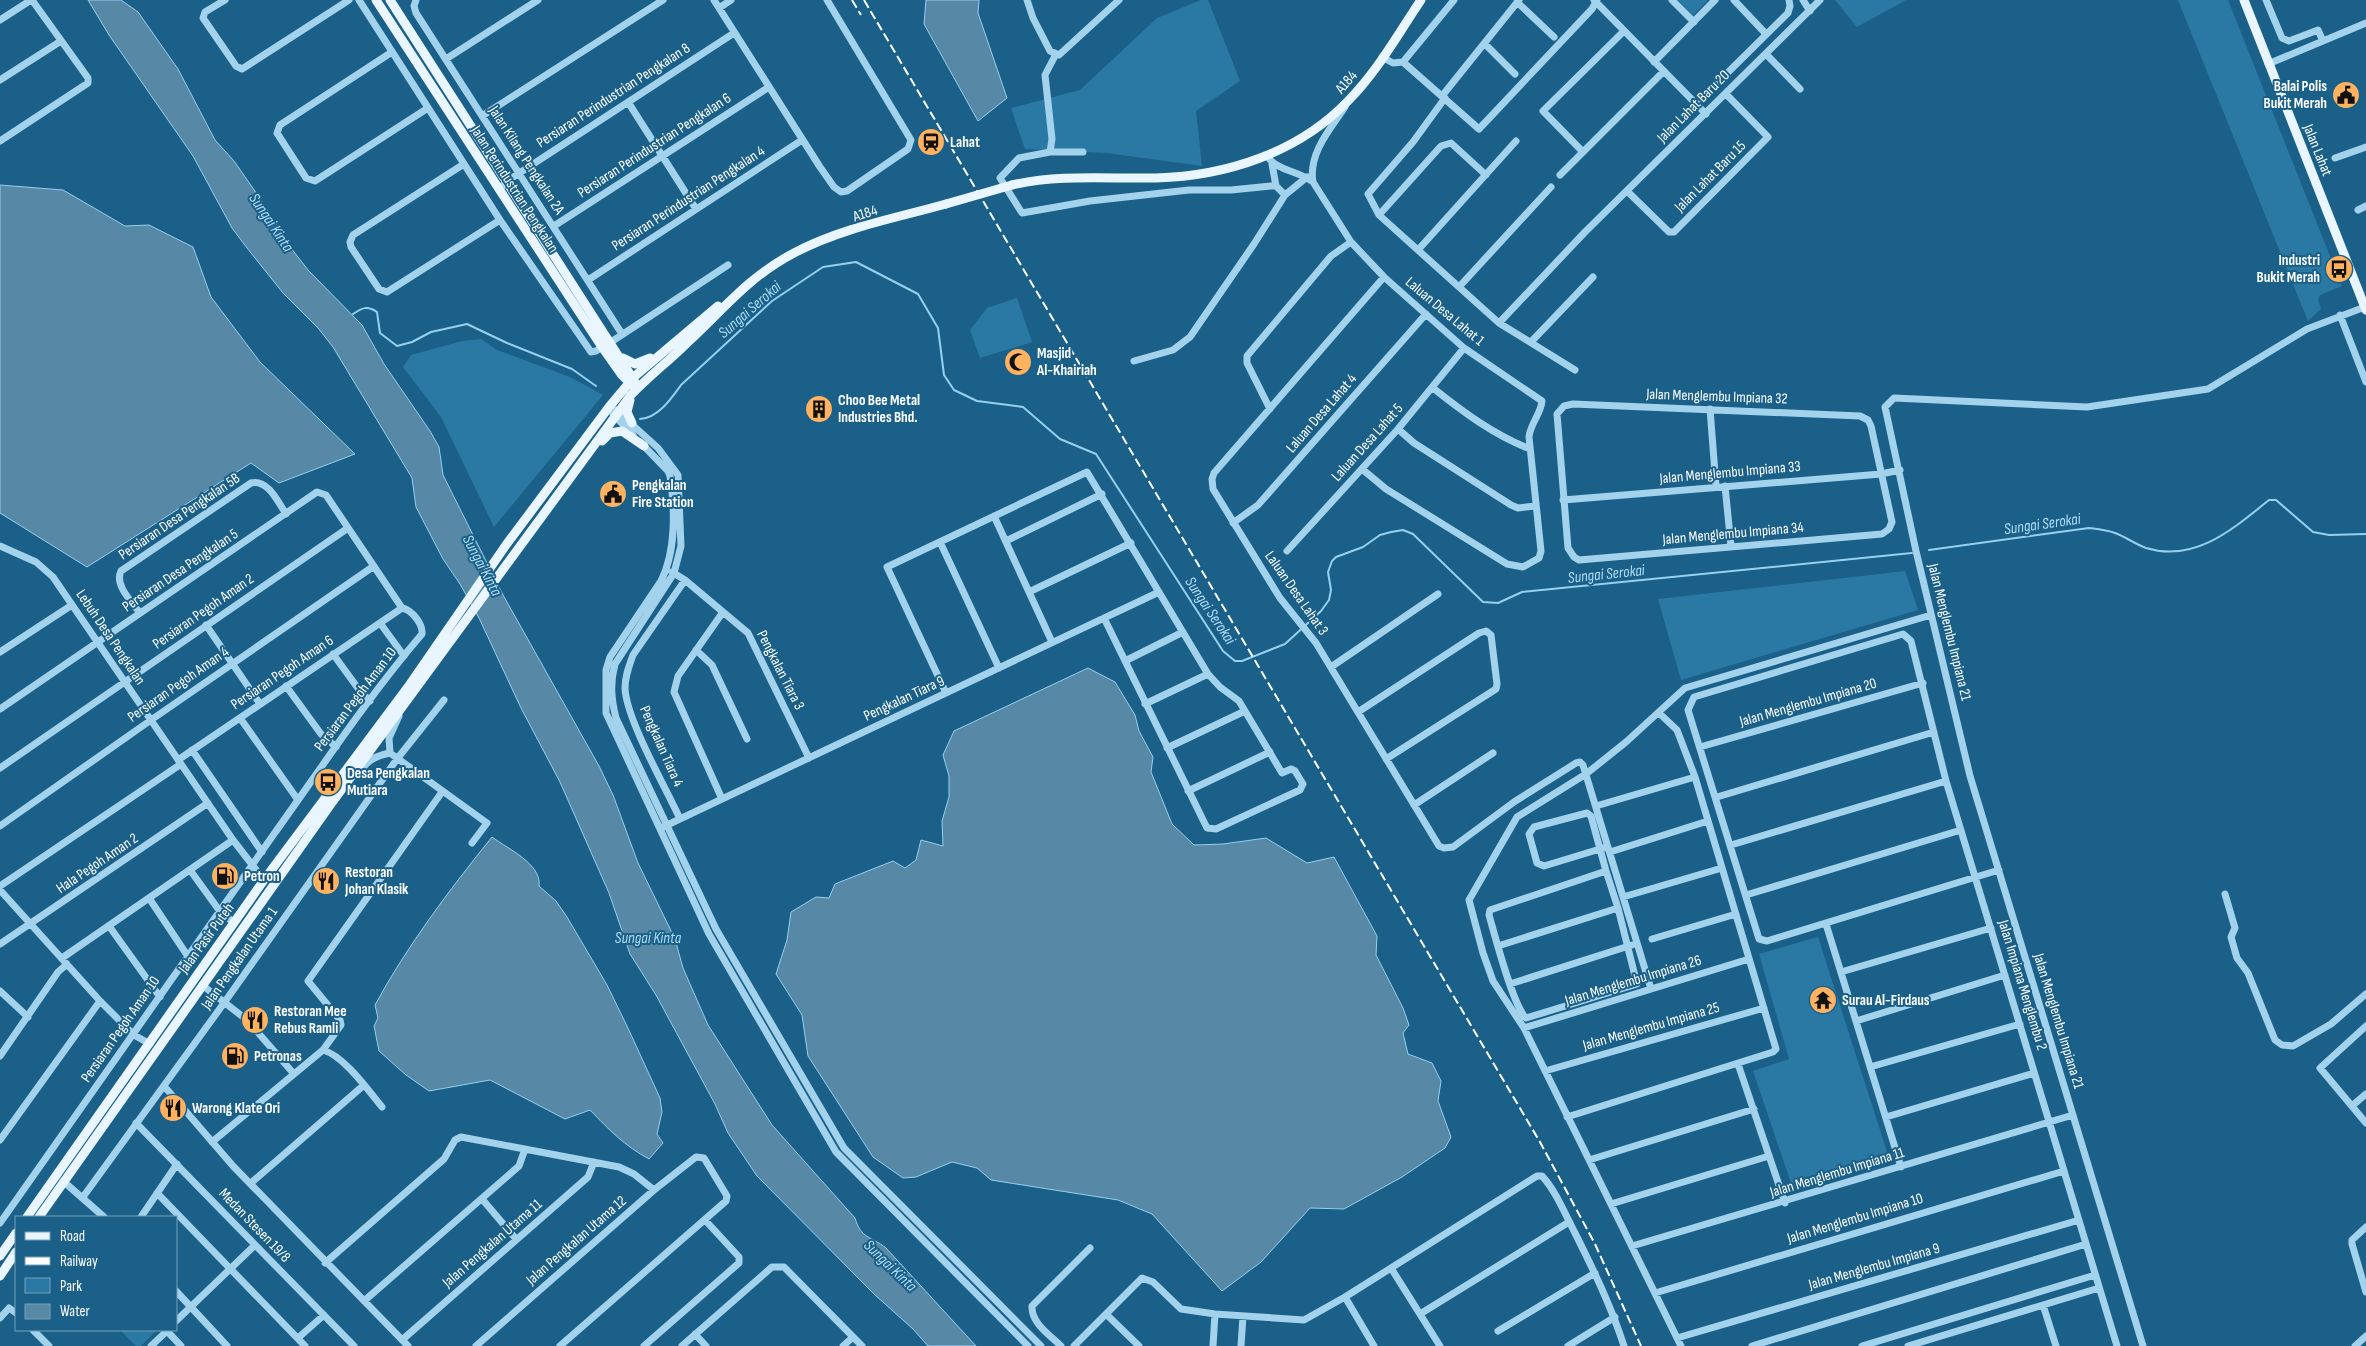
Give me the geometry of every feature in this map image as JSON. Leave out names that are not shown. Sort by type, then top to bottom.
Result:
[{"type":"main road","name":"Jalan Perindustrian Pengkalan","points":[[376,0],[602,347],[617,368],[631,380]]},
{"type":"main road","name":"Jalan Perindustrian Pengkalan","points":[[390,0],[616,350],[631,380],[634,392]]},
{"type":"main road","name":"A184","points":[[737,292],[763,271],[808,246],[849,232],[1012,186],[1071,176],[1154,178],[1193,175],[1269,160],[1348,102],[1421,0]]},
{"type":"main road","name":"Jalan Lahat","points":[[2244,0],[2365,308]]},
{"type":"main road","points":[[506,545],[608,406],[631,380],[657,355],[709,312],[737,292]]},
{"type":"main road","points":[[506,545],[551,492],[560,490],[634,392],[688,343],[737,292]]},
{"type":"main road","points":[[616,350],[625,360],[635,364],[657,355]]},
{"type":"main road","points":[[617,368],[619,380],[617,396]]},
{"type":"main road","points":[[632,423],[627,412],[634,392]]},
{"type":"main road","points":[[583,460],[607,435],[616,432],[626,432],[644,446]]},
{"type":"main road","points":[[560,490],[559,483],[570,466],[577,449]]},
{"type":"main road","name":"Jalan Pasir Puteh","points":[[40,1216],[305,840],[456,637],[560,490]]},
{"type":"main road","name":"Jalan Pasir Puteh","points":[[28,1216],[264,880],[408,687],[506,545]]},
{"type":"main road","points":[[245,926],[263,894],[264,880],[274,877],[305,840]]},
{"type":"main road","points":[[173,1009],[196,987],[202,985]]},
{"type":"main road","points":[[0,1256],[15,1234]]},
{"type":"main road","points":[[0,1276],[15,1254]]},
{"type":"street","points":[[0,20],[32,0],[88,78],[85,86],[0,141]]},
{"type":"street","points":[[225,0],[205,12],[203,18],[236,66],[244,68],[349,0]]},
{"type":"street","points":[[359,0],[500,220],[587,348],[593,352],[611,342],[728,265]]},
{"type":"street","name":"Jalan Kilang Pengkalan 2A","points":[[416,0],[414,6],[416,13],[622,334]]},
{"type":"street","points":[[446,59],[538,0]]},
{"type":"street","points":[[482,116],[662,0]]},
{"type":"street","points":[[714,0],[802,140],[834,187],[841,192],[901,154],[911,145],[910,135],[827,0]]},
{"type":"street","points":[[719,8],[731,0]]},
{"type":"street","points":[[1028,0],[1033,18],[1050,51],[1059,55],[1068,49],[1119,0]]},
{"type":"street","points":[[1403,62],[1454,0]]},
{"type":"street","points":[[1672,0],[1694,22]]},
{"type":"street","points":[[1654,62],[1715,0]]},
{"type":"street","points":[[1734,0],[1766,34]]},
{"type":"street","points":[[1696,104],[1788,13],[1789,0]]},
{"type":"street","points":[[1803,0],[1810,11]]},
{"type":"street","name":"Jalan Lahat Baru 20","points":[[1499,323],[1627,190],[1820,0]]},
{"type":"street","points":[[2266,0],[2282,38],[2289,41],[2318,30],[2323,41]]},
{"type":"street","points":[[1554,37],[1518,1],[1443,97],[1413,142],[1368,194],[1379,215],[1499,323],[1575,370]]},
{"type":"street","points":[[1382,57],[1392,62],[1403,62],[1477,128],[1481,128],[1592,9],[1596,1],[1706,114]]},
{"type":"street","points":[[2268,64],[2366,23]]},
{"type":"street","points":[[1584,152],[1543,112],[1624,31]]},
{"type":"street","name":"Persiaran Perindustrian Pengkalan 8","points":[[499,190],[507,181],[734,32]]},
{"type":"street","points":[[0,80],[61,41]]},
{"type":"street","points":[[1485,44],[1515,74]]},
{"type":"street","points":[[392,52],[278,127],[278,133],[306,178],[312,181],[318,180],[428,108]]},
{"type":"street","points":[[1050,152],[1052,139],[1045,75],[1056,54]]},
{"type":"street","points":[[1766,54],[1800,89]]},
{"type":"street","points":[[1560,176],[1664,72]]},
{"type":"street","name":"Persiaran Perindustrian Pengkalan 6","points":[[554,226],[769,87]]},
{"type":"street","name":"Jalan Lahat Baru 15","points":[[1627,190],[1669,232],[1674,232],[1768,137],[1726,94]]},
{"type":"street","points":[[628,102],[696,209]]},
{"type":"street","points":[[1310,180],[1312,167],[1318,151],[1345,107]]},
{"type":"street","name":"Persiaran Perindustrian Pengkalan 4","points":[[588,280],[802,140]]},
{"type":"street","points":[[1418,250],[1516,141]]},
{"type":"street","points":[[1379,215],[1441,146],[1451,143],[1486,175]]},
{"type":"street","points":[[2335,158],[2366,147]]},
{"type":"street","points":[[1083,152],[1030,154],[1019,158],[1000,178],[1013,202],[1022,213],[1090,201],[1188,190],[1231,190],[1276,186]]},
{"type":"street","points":[[1269,160],[1310,180]]},
{"type":"street","points":[[1269,160],[1276,186],[1285,195]]},
{"type":"street","points":[[464,164],[351,238],[351,247],[379,289],[384,292],[390,291],[500,220]]},
{"type":"street","points":[[1134,361],[1172,350],[1190,337],[1285,195],[1310,180]]},
{"type":"street","name":"Laluan Desa Lahat 1","points":[[1310,180],[1351,242],[1384,277],[1464,348],[1542,401],[1542,408],[1530,429],[1535,506],[1541,551],[1539,558],[1523,567],[1507,564],[1386,489],[1362,469]]},
{"type":"street","points":[[1459,287],[1551,187]]},
{"type":"street","points":[[2358,210],[2366,206]]},
{"type":"street","points":[[1270,409],[1247,363],[1248,352],[1330,256],[1351,242]]},
{"type":"street","name":"Laluan Desa Lahat 3","points":[[1384,277],[1214,472],[1212,479],[1213,489],[1280,598],[1316,643],[1439,846],[1444,848],[1453,847],[1514,802],[1580,762],[1586,774]]},
{"type":"street","points":[[1531,342],[1593,277]]},
{"type":"street","name":"Jalan Menglembu Impiana 21","points":[[2143,1346],[1970,776],[1931,615],[1885,407],[1894,398],[2087,407],[2208,389],[2306,329],[2340,315],[2365,308]]},
{"type":"street","name":"Laluan Desa Lahat 4","points":[[1233,523],[1258,506],[1426,314]]},
{"type":"street","points":[[2340,315],[2366,382]]},
{"type":"street","name":"Laluan Desa Lahat 5","points":[[1287,551],[1398,429],[1464,348]]},
{"type":"street","points":[[1433,388],[1457,407],[1510,441],[1530,449]]},
{"type":"street","name":"Jalan Menglembu Impiana 32","points":[[1563,500],[1557,414],[1564,406],[1573,404],[1860,416],[1868,420],[1871,426],[1881,474]]},
{"type":"street","points":[[608,406],[668,471],[673,543],[671,571]]},
{"type":"street","points":[[1710,409],[1716,486]]},
{"type":"street","points":[[616,414],[632,423],[658,448],[678,475],[681,546],[671,571],[610,657],[606,670],[604,695],[606,713],[716,929],[844,1148],[1041,1346]]},
{"type":"street","points":[[1398,429],[1414,443],[1511,505],[1518,508],[1535,506]]},
{"type":"street","points":[[652,454],[658,448]]},
{"type":"street","name":"Jalan Menglembu Impiana 33","points":[[1563,500],[1881,474],[1900,470]]},
{"type":"street","points":[[946,693],[887,567],[1086,472],[1102,494],[1208,674],[1220,687],[1239,702],[1282,773],[1291,769],[1295,771],[1303,784],[1300,790],[1216,829],[1204,826],[1104,618]]},
{"type":"street","name":"Jalan Menglembu Impiana 34","points":[[1563,500],[1568,548],[1574,557],[1586,560],[1882,534],[1890,529],[1892,522],[1881,474]]},
{"type":"street","name":"Persiaran Desa Pengkalan 5B","points":[[140,613],[119,583],[118,577],[121,572],[137,560],[251,483],[256,482],[265,485],[286,514]]},
{"type":"street","points":[[1725,486],[1731,546]]},
{"type":"street","name":"Persiaran Desa Pengkalan 5","points":[[0,709],[317,492],[326,495],[348,528]]},
{"type":"street","points":[[1006,541],[1102,494]]},
{"type":"street","points":[[994,516],[1052,642]]},
{"type":"street","points":[[348,528],[402,608]]},
{"type":"street","name":"Persiaran Pegoh Aman 2","points":[[0,768],[348,528]]},
{"type":"street","points":[[940,542],[999,668]]},
{"type":"street","points":[[1030,592],[1131,543]]},
{"type":"street","name":"Lebuh Desa Pengkalan","points":[[0,546],[36,562],[47,570],[251,866],[264,880]]},
{"type":"street","name":"Persiaran Pegoh Aman 4","points":[[0,826],[374,566]]},
{"type":"street","name":"Pengkalan Tiara 3","points":[[671,571],[685,580],[748,633],[809,758]]},
{"type":"street","name":"Pengkalan Tiara 4","points":[[680,819],[637,729],[625,690],[628,666],[633,655],[685,580]]},
{"type":"street","name":"Pengkalan Tiara 9","points":[[664,826],[1159,592]]},
{"type":"street","points":[[1330,667],[1438,594]]},
{"type":"street","points":[[0,652],[72,605]]},
{"type":"street","name":"Persiaran Pegoh Aman 6","points":[[0,888],[179,762],[192,750],[402,608]]},
{"type":"street","name":"Persiaran Pegoh Aman 10","points":[[0,1223],[134,1035],[187,954],[336,747],[422,634],[422,628],[410,611],[402,608]]},
{"type":"street","points":[[722,799],[674,692],[678,676],[724,612]]},
{"type":"street","points":[[1681,1346],[1524,1028],[1493,981],[1483,953],[1469,900],[1517,816],[1586,774],[1626,742],[1659,713],[1678,693],[1686,688],[1931,615]]},
{"type":"street","points":[[380,623],[404,656]]},
{"type":"street","points":[[206,625],[260,704]]},
{"type":"street","points":[[1358,712],[1479,633],[1486,631],[1493,640],[1498,684],[1496,689],[1386,759]]},
{"type":"street","points":[[1125,661],[1183,632]]},
{"type":"street","name":"Jalan Impiana Menglembu 2","points":[[1700,747],[1688,710],[1694,697],[1903,634],[1911,641],[1946,781],[2117,1346]]},
{"type":"street","points":[[696,650],[712,665],[747,739]]},
{"type":"street","points":[[333,654],[360,691],[370,701]]},
{"type":"street","points":[[1145,704],[1208,674]]},
{"type":"street","name":"Jalan Menglembu Impiana 20","points":[[1700,747],[1923,683]]},
{"type":"street","points":[[286,686],[322,734],[336,747]]},
{"type":"street","name":"Jalan Pengkalan Utama 1","points":[[82,1197],[224,1003],[397,759],[444,700]]},
{"type":"street","points":[[405,705],[389,738],[390,753],[487,823],[472,843]]},
{"type":"street","points":[[1167,748],[1245,711]]},
{"type":"street","points":[[1568,1117],[1738,1064],[1774,1052],[1776,1049],[1695,777],[1677,730],[1659,713]]},
{"type":"street","points":[[240,718],[298,800]]},
{"type":"street","points":[[1717,797],[1934,732]]},
{"type":"street","points":[[1700,747],[1717,797],[1759,939],[1767,941],[1999,870]]},
{"type":"street","points":[[192,750],[262,852]]},
{"type":"street","points":[[1188,791],[1270,752]]},
{"type":"street","points":[[331,804],[370,759],[376,755],[390,753]]},
{"type":"street","points":[[1414,805],[1493,753]]},
{"type":"street","points":[[1586,774],[1651,989]]},
{"type":"street","points":[[1596,806],[1695,777]]},
{"type":"street","points":[[1730,845],[1946,781]]},
{"type":"street","points":[[212,1142],[323,1050],[340,1022],[308,981],[442,792]]},
{"type":"street","name":"Hala Pegoh Aman 2","points":[[0,944],[208,803]]},
{"type":"street","points":[[1606,870],[1493,907],[1490,910],[1489,915],[1510,984],[1522,1014],[1526,1018],[1634,986],[1638,981],[1629,946],[1606,870],[1600,849],[1591,816],[1587,813],[1534,827],[1528,834],[1537,863],[1541,866],[1600,849],[1609,849],[1708,821]]},
{"type":"street","points":[[664,826],[709,934],[839,1156],[1028,1346]]},
{"type":"street","points":[[1746,895],[1961,830]]},
{"type":"street","points":[[0,1056],[64,961],[109,926],[233,840]]},
{"type":"street","points":[[1623,897],[1722,868]]},
{"type":"street","points":[[190,870],[219,910],[234,923]]},
{"type":"street","points":[[0,888],[100,1001],[134,1035],[150,1044]]},
{"type":"street","points":[[2225,894],[2235,928],[2231,937],[2237,958],[2248,973],[2275,1040],[2282,1045],[2293,1046],[2331,1024],[2366,994]]},
{"type":"street","points":[[149,898],[187,954]]},
{"type":"street","points":[[1498,946],[1618,908]]},
{"type":"street","points":[[1652,939],[1736,914]]},
{"type":"street","points":[[1826,924],[1901,1167]]},
{"type":"street","points":[[109,926],[160,997]]},
{"type":"street","points":[[1841,972],[1991,928]]},
{"type":"street","points":[[1510,984],[1638,944]]},
{"type":"street","name":"Jalan Menglembu Impiana 26","points":[[1524,1028],[1749,959]]},
{"type":"street","points":[[1856,1021],[2005,975]]},
{"type":"street","points":[[202,985],[247,1020],[294,1074]]},
{"type":"street","points":[[0,991],[28,1017]]},
{"type":"street","points":[[0,1140],[100,1001]]},
{"type":"street","name":"Jalan Menglembu Impiana 25","points":[[1545,1071],[1764,1008]]},
{"type":"street","points":[[1870,1067],[2020,1024]]},
{"type":"street","points":[[2366,1026],[2322,1064],[2321,1071],[2366,1123]]},
{"type":"street","points":[[323,1050],[331,1052],[340,1059],[382,1107]]},
{"type":"street","points":[[1738,1064],[1785,1202]]},
{"type":"street","points":[[1886,1117],[2034,1073]]},
{"type":"street","points":[[252,1183],[364,1085]]},
{"type":"street","points":[[164,1086],[212,1142],[325,1263],[408,1346]]},
{"type":"street","points":[[2352,1106],[2366,1094]]},
{"type":"street","points":[[1589,1160],[1754,1109]]},
{"type":"street","name":"Jalan Menglembu Impiana 11","points":[[1632,1246],[2073,1115]]},
{"type":"street","name":"Medan Stesen 19/8","points":[[136,1123],[354,1346]]},
{"type":"street","points":[[325,1263],[444,1159],[455,1140],[461,1137],[619,1167],[634,1174],[654,1190]]},
{"type":"street","points":[[364,1301],[519,1166],[525,1150]]},
{"type":"street","points":[[1611,1204],[1769,1156]]},
{"type":"street","name":"Jalan Pengkalan Utama 12","points":[[476,1346],[654,1190],[696,1157],[704,1158],[727,1196],[723,1205],[705,1220]]},
{"type":"street","name":"Jalan Pengkalan Utama 11","points":[[402,1340],[588,1177],[594,1162]]},
{"type":"street","points":[[142,1216],[177,1164]]},
{"type":"street","name":"Jalan Menglembu Impiana 10","points":[[1655,1293],[2064,1171]]},
{"type":"street","points":[[1074,1346],[1142,1278],[1153,1282],[1181,1309],[1215,1314],[1304,1320],[1345,1297],[1537,1176],[1542,1176],[1548,1182],[1595,1272],[1615,1317],[1624,1346]]},
{"type":"street","points":[[63,1182],[103,1216]]},
{"type":"street","points":[[157,1193],[305,1346]]},
{"type":"street","points":[[482,1199],[516,1239]]},
{"type":"street","points":[[560,1346],[705,1220],[739,1257],[739,1263],[644,1346]]},
{"type":"street","name":"Jalan Menglembu Impiana 9","points":[[1677,1338],[2079,1220]]},
{"type":"street","points":[[1420,1314],[1569,1222]]},
{"type":"street","points":[[2366,1227],[2352,1240],[2352,1244],[2366,1292]]},
{"type":"street","points":[[1752,1346],[2086,1244]]},
{"type":"street","points":[[178,1319],[255,1245]]},
{"type":"street","points":[[1061,1346],[1034,1318],[1032,1306],[1090,1248]]},
{"type":"street","points":[[682,1346],[772,1266],[784,1267],[862,1346]]},
{"type":"street","points":[[1391,1268],[1440,1346]]},
{"type":"street","points":[[1498,1331],[1595,1272]]},
{"type":"street","points":[[1862,1346],[2095,1275]]},
{"type":"street","points":[[1908,1346],[1923,1344],[2100,1288]]},
{"type":"street","points":[[178,1292],[227,1346]]},
{"type":"street","points":[[1345,1297],[1371,1345]]},
{"type":"street","points":[[2043,1305],[2056,1346]]},
{"type":"street","points":[[0,1318],[9,1308],[15,1312]]},
{"type":"street","points":[[1106,1314],[1139,1346]]},
{"type":"street","points":[[1213,1346],[1215,1314]]},
{"type":"street","points":[[298,1338],[324,1315]]},
{"type":"street","points":[[1241,1346],[1243,1316]]},
{"type":"street","points":[[1568,1346],[1615,1317]]},
{"type":"street","points":[[34,1331],[49,1346]]},
{"type":"street","points":[[151,1346],[166,1331]]},
{"type":"street","points":[[168,1331],[181,1346]]},
{"type":"street","points":[[695,1334],[706,1346]]},
{"type":"street","points":[[2355,1346],[2366,1336]]},
{"type":"street","points":[[843,1346],[853,1337]]},
{"type":"green space","points":[[1201,0],[1208,0],[1240,81],[1196,111],[1202,166],[1107,153],[1025,149],[1011,108],[1080,90],[1157,18]]},
{"type":"green space","points":[[1678,0],[1708,0],[1693,15]]},
{"type":"green space","points":[[1835,0],[1906,0],[1857,27]]},
{"type":"green space","points":[[2178,0],[2228,0],[2342,286],[2320,295],[2318,300],[2321,309],[2308,321]]},
{"type":"green space","points":[[1017,298],[1032,342],[980,358],[970,330],[987,308]]},
{"type":"green space","points":[[481,339],[497,350],[570,377],[603,395],[494,527],[441,417],[403,367],[411,355],[462,341]]},
{"type":"green space","points":[[1905,571],[1918,610],[1681,680],[1658,599]]},
{"type":"green space","points":[[1818,937],[1890,1161],[1793,1189],[1753,1071],[1789,1059],[1759,954]]},
{"type":"green space","points":[[121,1331],[156,1331],[141,1346],[136,1346]]},
{"type":"water","name":"Sungai Kinta","points":[[88,0],[121,0],[138,12],[178,69],[215,140],[234,161],[291,248],[308,270],[362,325],[384,364],[439,447],[443,475],[503,595],[599,766],[613,795],[638,863],[675,939],[683,968],[708,1025],[772,1125],[855,1218],[863,1234],[886,1248],[976,1346],[928,1346],[757,1176],[728,1133],[715,1104],[656,995],[630,954],[609,893],[560,782],[521,708],[479,618],[443,559],[416,507],[412,478],[333,347],[318,328],[283,293],[232,228],[193,156],[109,35]]},
{"type":"water","points":[[926,0],[979,0],[978,13],[1007,98],[978,121],[924,24]]},
{"type":"water","points":[[0,185],[63,190],[125,226],[149,225],[193,247],[211,297],[260,362],[355,454],[279,483],[251,463],[87,567],[0,513]]},
{"type":"water","points":[[1088,668],[1115,682],[1135,715],[1139,731],[1153,757],[1151,772],[1172,824],[1194,845],[1223,844],[1266,838],[1307,863],[1334,857],[1377,936],[1376,955],[1403,1008],[1409,1025],[1403,1033],[1408,1054],[1432,1063],[1441,1081],[1438,1101],[1451,1137],[1445,1148],[1402,1177],[1344,1209],[1310,1208],[1261,1262],[1222,1291],[1152,1214],[1118,1200],[991,1180],[977,1168],[952,1162],[916,1177],[903,1178],[873,1157],[808,1056],[802,1015],[776,974],[787,940],[791,912],[816,897],[829,898],[835,884],[893,861],[905,868],[916,860],[921,840],[943,846],[942,821],[949,797],[949,776],[943,755],[954,731]]},
{"type":"water","points":[[492,837],[523,858],[535,871],[539,886],[556,901],[567,917],[607,985],[627,1026],[660,1098],[662,1112],[657,1134],[663,1143],[649,1159],[632,1149],[590,1110],[565,1119],[490,1080],[429,1091],[406,1075],[379,1051],[374,1026],[378,1018],[375,1005],[387,983],[430,918]]},
{"type":"waterway","name":"Sungai Serokai","points":[[640,419],[647,418],[664,407],[681,385],[772,301],[823,267],[856,262],[918,294],[938,328],[944,375],[954,390],[977,401],[1023,407],[1060,439],[1096,454],[1223,651],[1235,661],[1242,661],[1285,644],[1321,611],[1329,600],[1331,590],[1328,572],[1332,561],[1336,557],[1363,547],[1380,535],[1403,530],[1413,534],[1483,602],[1498,603],[1522,592],[1912,553]]},
{"type":"waterway","name":"Sungai Serokai","points":[[353,314],[365,308],[377,312],[380,333],[397,346],[412,342],[431,332],[467,324],[507,343],[572,369],[596,386]]},
{"type":"waterway","name":"Sungai Serokai","points":[[1929,550],[2089,528],[2115,533],[2146,548],[2181,551],[2197,547],[2227,532],[2269,500],[2276,500],[2313,532],[2329,535],[2366,534]]},
{"type":"railway","points":[[852,0],[861,15]]},
{"type":"railway","points":[[864,0],[1540,1142],[1595,1244],[1641,1346]]},
{"type":"place","name":"Balai Polis Bukit Merah","points":[[2346,95]]},
{"type":"place","name":"Lahat","points":[[931,142]]},
{"type":"place","name":"Industri Bukit Merah","points":[[2339,269]]},
{"type":"place","name":"Masjid Al-Khairiah","points":[[1018,362]]},
{"type":"place","name":"Choo Bee Metal Industries Bhd.","points":[[819,409]]},
{"type":"place","name":"Pengkalan Fire Station","points":[[613,494]]},
{"type":"place","name":"Desa Pengkalan Mutiara","points":[[328,782]]},
{"type":"place","name":"Petron","points":[[225,876]]},
{"type":"place","name":"Restoran Johan Klasik","points":[[326,881]]},
{"type":"place","name":"Surau Al-Firdaus","points":[[1823,1000]]},
{"type":"place","name":"Restoran Mee Rebus Ramli","points":[[255,1020]]},
{"type":"place","name":"Petronas","points":[[235,1056]]},
{"type":"place","name":"Warong Klate Ori","points":[[173,1108]]}]
